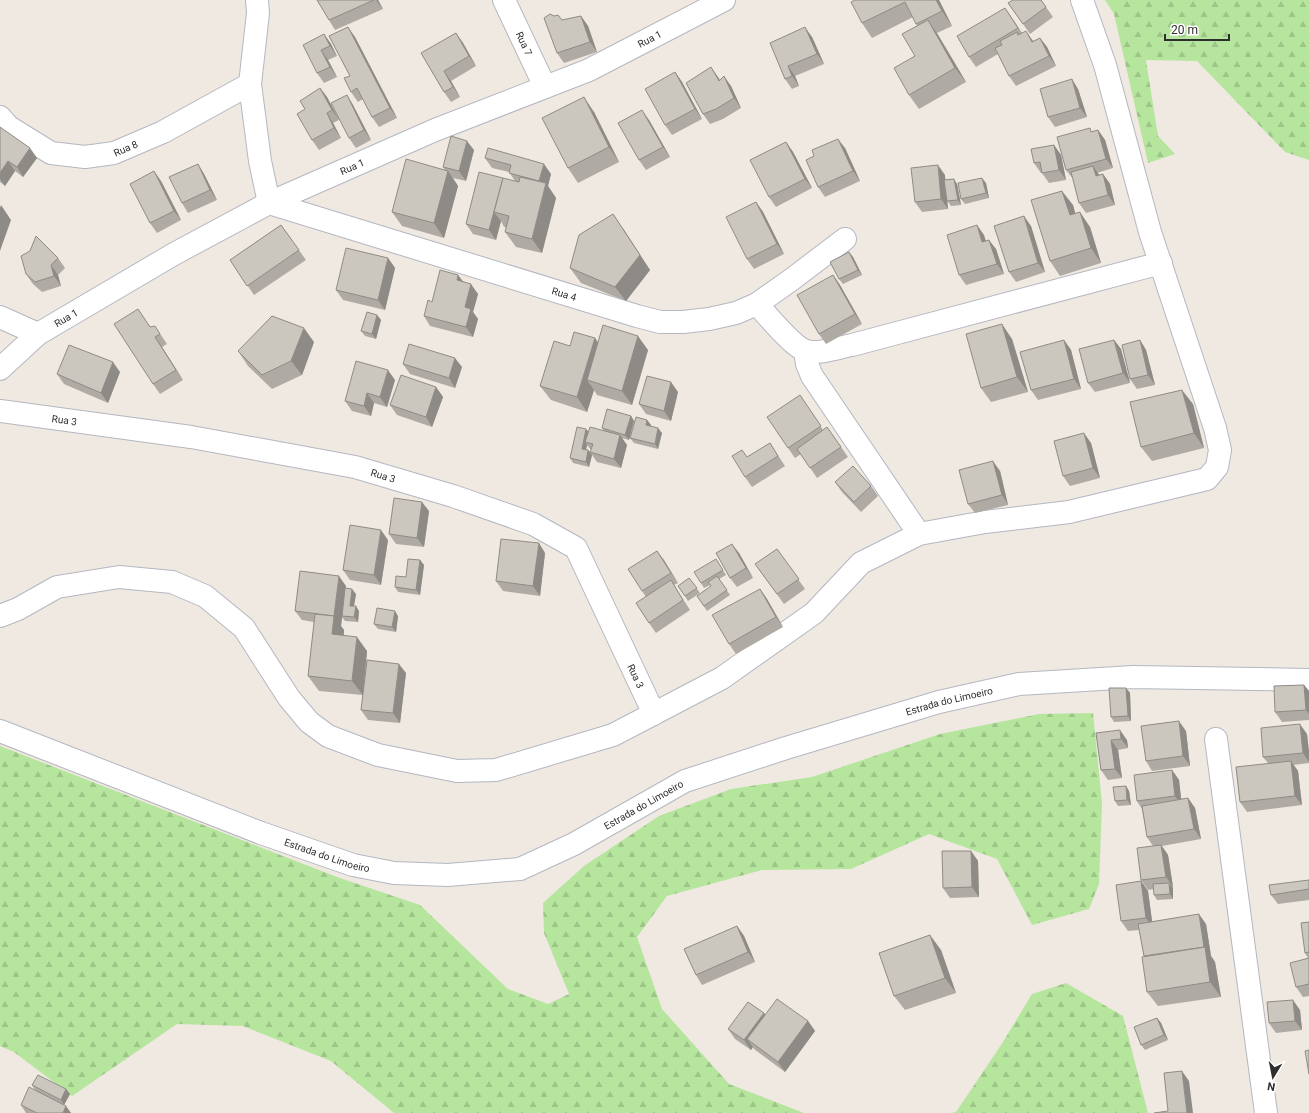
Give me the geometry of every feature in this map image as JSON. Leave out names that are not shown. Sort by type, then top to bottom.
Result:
[{"type":"street","points":[[256,0],[258,13],[250,84],[260,161],[269,203]]},
{"type":"street","name":"Rua 7","points":[[504,0],[545,87]]},
{"type":"street","name":"Rua 1","points":[[0,369],[38,334],[174,254],[269,203],[435,130],[589,70],[724,0]]},
{"type":"street","points":[[0,616],[18,609],[57,587],[119,577],[172,582],[205,596],[244,628],[289,698],[309,722],[328,736],[378,755],[457,771],[496,770],[613,735],[722,678],[814,613],[861,563],[919,534],[985,522],[1069,512],[1207,479],[1217,467],[1220,450],[1216,428],[1150,232],[1106,65],[1082,0]]},
{"type":"street","name":"Rua 8","points":[[0,117],[9,127],[51,153],[85,157],[114,153],[163,132],[250,84]]},
{"type":"street","name":"Rua 4","points":[[269,203],[660,322],[683,322],[709,319],[736,313],[757,304],[845,239]]},
{"type":"street","points":[[757,304],[792,342],[806,351],[818,352],[852,345],[1160,263]]},
{"type":"street","points":[[0,317],[38,334]]},
{"type":"street","points":[[806,351],[807,364],[816,382],[919,534]]},
{"type":"street","name":"Rua 3","points":[[0,411],[191,437],[355,467],[453,496],[533,524],[576,548],[654,714]]},
{"type":"street","name":"Estrada do Limoeiro","points":[[0,731],[261,833],[353,865],[394,874],[448,875],[520,869],[574,844],[685,781],[786,748],[939,702],[1012,685],[1133,677],[1309,680]]},
{"type":"street","points":[[1216,740],[1266,1113]]},
{"type":"green space","points":[[1105,0],[1309,0],[1309,160],[1285,152],[1197,61],[1146,60],[1158,136],[1175,154],[1148,163],[1114,14]]},
{"type":"green space","points":[[1093,713],[1102,803],[1099,884],[1089,909],[1032,925],[997,859],[929,834],[851,869],[762,870],[667,896],[637,937],[662,1009],[729,1084],[804,1113],[394,1113],[331,1061],[243,1026],[177,1024],[72,1096],[14,1052],[0,1046],[0,746],[337,877],[420,905],[508,989],[548,1004],[569,994],[544,933],[543,903],[584,866],[659,816],[731,789],[812,777],[940,734],[1039,714]]},
{"type":"green space","points":[[1066,983],[1123,1016],[1148,1113],[951,1113],[956,1112],[1003,1042],[1032,994]]},
{"type":"building","points":[[317,0],[374,0],[329,20]]},
{"type":"building","points":[[855,0],[936,0],[942,11],[916,24],[905,2],[862,23],[851,2]]},
{"type":"building","points":[[1013,0],[1041,0],[1046,7],[1023,24],[1008,3]]},
{"type":"building","points":[[1005,8],[1018,28],[969,57],[957,36]]},
{"type":"building","points":[[550,14],[554,16],[558,15],[562,20],[581,16],[590,42],[557,53],[544,18]]},
{"type":"building","points":[[928,20],[955,68],[909,95],[894,68],[915,56],[902,34]]},
{"type":"building","points":[[348,27],[390,108],[372,117],[357,88],[351,92],[344,78],[350,76],[329,36]]},
{"type":"building","points":[[805,27],[817,54],[788,66],[792,76],[785,79],[770,43]]},
{"type":"building","points":[[1026,31],[1032,42],[1040,38],[1049,56],[1009,76],[995,48],[1002,45],[1000,41],[1017,32],[1018,35]]},
{"type":"building","points":[[456,33],[469,56],[444,71],[453,87],[444,92],[421,53]]},
{"type":"building","points":[[324,34],[330,46],[321,50],[330,67],[317,73],[303,45]]},
{"type":"building","points":[[711,67],[719,81],[724,76],[734,98],[716,109],[703,114],[686,83]]},
{"type":"building","points":[[675,72],[695,109],[665,125],[645,89]]},
{"type":"building","points":[[1072,79],[1080,108],[1048,117],[1040,89]]},
{"type":"building","points":[[320,88],[332,110],[327,113],[334,128],[312,140],[297,114],[305,109],[300,101]]},
{"type":"building","points":[[347,95],[364,130],[349,138],[331,103]]},
{"type":"building","points":[[584,97],[609,147],[568,168],[542,118]]},
{"type":"building","points":[[642,110],[663,147],[639,160],[618,123]]},
{"type":"building","points":[[0,127],[30,148],[17,167],[8,161],[0,173]]},
{"type":"building","points":[[1090,128],[1091,132],[1098,130],[1106,159],[1066,170],[1057,137]]},
{"type":"building","points":[[451,136],[467,141],[459,171],[443,167]]},
{"type":"building","points":[[838,139],[853,171],[818,187],[806,160],[814,156],[812,150]]},
{"type":"building","points":[[786,142],[805,179],[769,197],[750,160]]},
{"type":"building","points":[[1054,145],[1059,170],[1042,173],[1040,162],[1034,163],[1031,149]]},
{"type":"building","points":[[488,148],[544,164],[539,181],[509,173],[511,165],[485,158]]},
{"type":"building","points":[[406,159],[448,171],[434,223],[392,212]]},
{"type":"building","points":[[198,164],[210,190],[182,203],[169,177]]},
{"type":"building","points":[[938,165],[941,199],[915,202],[911,168]]},
{"type":"building","points":[[1093,166],[1096,176],[1103,174],[1108,195],[1079,203],[1071,172]]},
{"type":"building","points":[[154,171],[174,211],[150,223],[130,184]]},
{"type":"building","points":[[479,172],[503,178],[489,230],[466,224]]},
{"type":"building","points":[[520,177],[546,183],[532,239],[505,232],[509,216],[494,212],[503,178],[519,182]]},
{"type":"building","points":[[982,178],[986,193],[961,199],[958,183]]},
{"type":"building","points":[[954,179],[958,200],[947,201],[944,180]]},
{"type":"building","points":[[1062,191],[1070,215],[1080,212],[1091,248],[1050,261],[1031,200]]},
{"type":"building","points":[[756,202],[777,244],[747,259],[726,217]]},
{"type":"building","points":[[613,214],[640,255],[615,287],[570,268],[579,235]]},
{"type":"building","points":[[1024,216],[1038,263],[1009,272],[994,226]]},
{"type":"building","points":[[281,225],[299,250],[247,286],[230,260]]},
{"type":"building","points":[[977,225],[982,242],[989,240],[997,264],[959,275],[947,235]]},
{"type":"building","points":[[36,236],[58,258],[51,265],[54,276],[35,282],[26,274],[21,256],[30,251]]},
{"type":"building","points":[[346,248],[388,258],[378,300],[336,290]]},
{"type":"building","points":[[849,252],[858,270],[839,279],[830,262]]},
{"type":"building","points":[[440,270],[458,275],[457,280],[471,284],[465,307],[471,309],[466,327],[424,316],[428,300],[432,302]]},
{"type":"building","points":[[833,275],[855,314],[819,334],[797,295]]},
{"type":"building","points":[[138,309],[150,327],[155,326],[160,334],[155,337],[176,370],[153,384],[114,324]]},
{"type":"building","points":[[367,312],[377,315],[372,334],[361,331]]},
{"type":"building","points":[[272,316],[304,328],[291,361],[262,375],[238,351]]},
{"type":"building","points":[[1002,324],[1017,377],[981,388],[966,334]]},
{"type":"building","points":[[603,325],[638,336],[622,391],[587,380]]},
{"type":"building","points":[[574,332],[595,338],[577,397],[540,386],[554,341],[570,346]]},
{"type":"building","points":[[1064,340],[1074,379],[1031,390],[1020,352]]},
{"type":"building","points":[[1114,340],[1123,373],[1088,383],[1079,349]]},
{"type":"building","points":[[1140,340],[1148,375],[1130,379],[1122,345]]},
{"type":"building","points":[[409,344],[455,358],[449,378],[403,364]]},
{"type":"building","points":[[69,345],[113,362],[101,393],[57,374]]},
{"type":"building","points":[[356,361],[388,370],[380,397],[367,393],[364,406],[345,401]]},
{"type":"building","points":[[401,375],[436,387],[426,417],[390,405]]},
{"type":"building","points":[[647,376],[671,382],[664,411],[639,404]]},
{"type":"building","points":[[1182,390],[1194,433],[1141,447],[1130,402]]},
{"type":"building","points":[[800,395],[821,426],[788,448],[767,417]]},
{"type":"building","points":[[607,409],[631,416],[625,435],[602,428]]},
{"type":"building","points":[[636,417],[647,420],[646,425],[658,428],[655,444],[630,438]]},
{"type":"building","points":[[577,427],[586,429],[582,449],[588,450],[586,462],[570,458]]},
{"type":"building","points":[[590,427],[620,435],[614,459],[590,452],[593,444],[585,442]]},
{"type":"building","points":[[827,427],[841,447],[810,468],[797,449]]},
{"type":"building","points":[[1084,433],[1093,468],[1063,476],[1054,441]]},
{"type":"building","points":[[770,443],[778,456],[745,477],[732,456],[742,450],[747,457]]},
{"type":"building","points":[[993,461],[1002,495],[968,504],[959,470]]},
{"type":"building","points":[[853,466],[871,486],[854,502],[835,482]]},
{"type":"building","points":[[394,498],[422,502],[417,538],[389,534]]},
{"type":"building","points":[[350,525],[381,530],[374,575],[343,570]]},
{"type":"building","points":[[501,539],[539,543],[533,586],[496,581]]},
{"type":"building","points":[[732,544],[746,568],[730,578],[716,553]]},
{"type":"building","points":[[777,549],[799,579],[777,594],[755,564]]},
{"type":"building","points":[[657,551],[671,573],[642,591],[628,569]]},
{"type":"building","points":[[408,559],[420,560],[416,590],[395,587],[396,576],[406,577]]},
{"type":"building","points":[[716,559],[723,570],[701,583],[694,572]]},
{"type":"building","points":[[300,571],[339,576],[334,616],[295,611]]},
{"type":"building","points":[[717,576],[727,590],[704,606],[697,596],[711,586],[708,582]]},
{"type":"building","points":[[689,578],[697,588],[685,596],[678,586]]},
{"type":"building","points":[[671,580],[683,600],[649,623],[636,603]]},
{"type":"building","points":[[345,588],[352,589],[350,606],[356,606],[354,617],[342,616]]},
{"type":"building","points":[[760,589],[776,617],[729,644],[712,615]]},
{"type":"building","points":[[377,608],[395,611],[392,627],[374,624]]},
{"type":"building","points":[[315,614],[334,616],[332,634],[357,637],[352,681],[308,676]]},
{"type":"building","points":[[367,660],[399,664],[393,713],[361,710]]},
{"type":"building","points":[[1304,685],[1306,710],[1275,712],[1274,686]]},
{"type":"building","points":[[1109,688],[1126,688],[1128,716],[1111,717]]},
{"type":"building","points":[[1179,721],[1183,756],[1146,761],[1141,726]]},
{"type":"building","points":[[1300,724],[1303,753],[1263,757],[1261,728]]},
{"type":"building","points":[[1120,730],[1121,739],[1111,740],[1115,769],[1101,770],[1096,733]]},
{"type":"building","points":[[1291,761],[1295,796],[1240,802],[1236,767]]},
{"type":"building","points":[[1172,770],[1175,796],[1137,801],[1134,775]]},
{"type":"building","points":[[1126,786],[1127,800],[1115,801],[1113,787]]},
{"type":"building","points":[[1188,798],[1194,829],[1147,837],[1142,806]]},
{"type":"building","points":[[1161,845],[1166,877],[1141,880],[1137,848]]},
{"type":"building","points":[[942,851],[971,851],[972,887],[943,888]]},
{"type":"building","points":[[1309,880],[1309,889],[1271,895],[1269,885]]},
{"type":"building","points":[[1141,881],[1146,918],[1121,921],[1116,885]]},
{"type":"building","points":[[1169,883],[1170,894],[1154,895],[1153,884]]},
{"type":"building","points":[[1199,914],[1204,947],[1144,956],[1138,924]]},
{"type":"building","points":[[1309,922],[1309,952],[1305,953],[1301,923]]},
{"type":"building","points":[[737,926],[748,952],[696,975],[684,949]]},
{"type":"building","points":[[930,935],[945,978],[894,996],[879,953]]},
{"type":"building","points":[[1205,947],[1210,982],[1147,992],[1142,957]]},
{"type":"building","points":[[1309,958],[1309,984],[1296,987],[1290,963]]},
{"type":"building","points":[[777,999],[808,1021],[778,1062],[747,1039]]},
{"type":"building","points":[[1293,1000],[1295,1021],[1269,1023],[1267,1002]]},
{"type":"building","points":[[748,1002],[764,1013],[744,1040],[728,1029]]},
{"type":"building","points":[[1157,1018],[1164,1035],[1141,1045],[1134,1027]]},
{"type":"building","points":[[1309,1050],[1309,1074],[1305,1051]]},
{"type":"building","points":[[1182,1071],[1187,1113],[1154,1113],[1168,1111],[1164,1073]]},
{"type":"building","points":[[38,1075],[66,1089],[61,1100],[32,1085]]},
{"type":"building","points":[[29,1087],[66,1106],[63,1113],[37,1113],[21,1105]]}]
